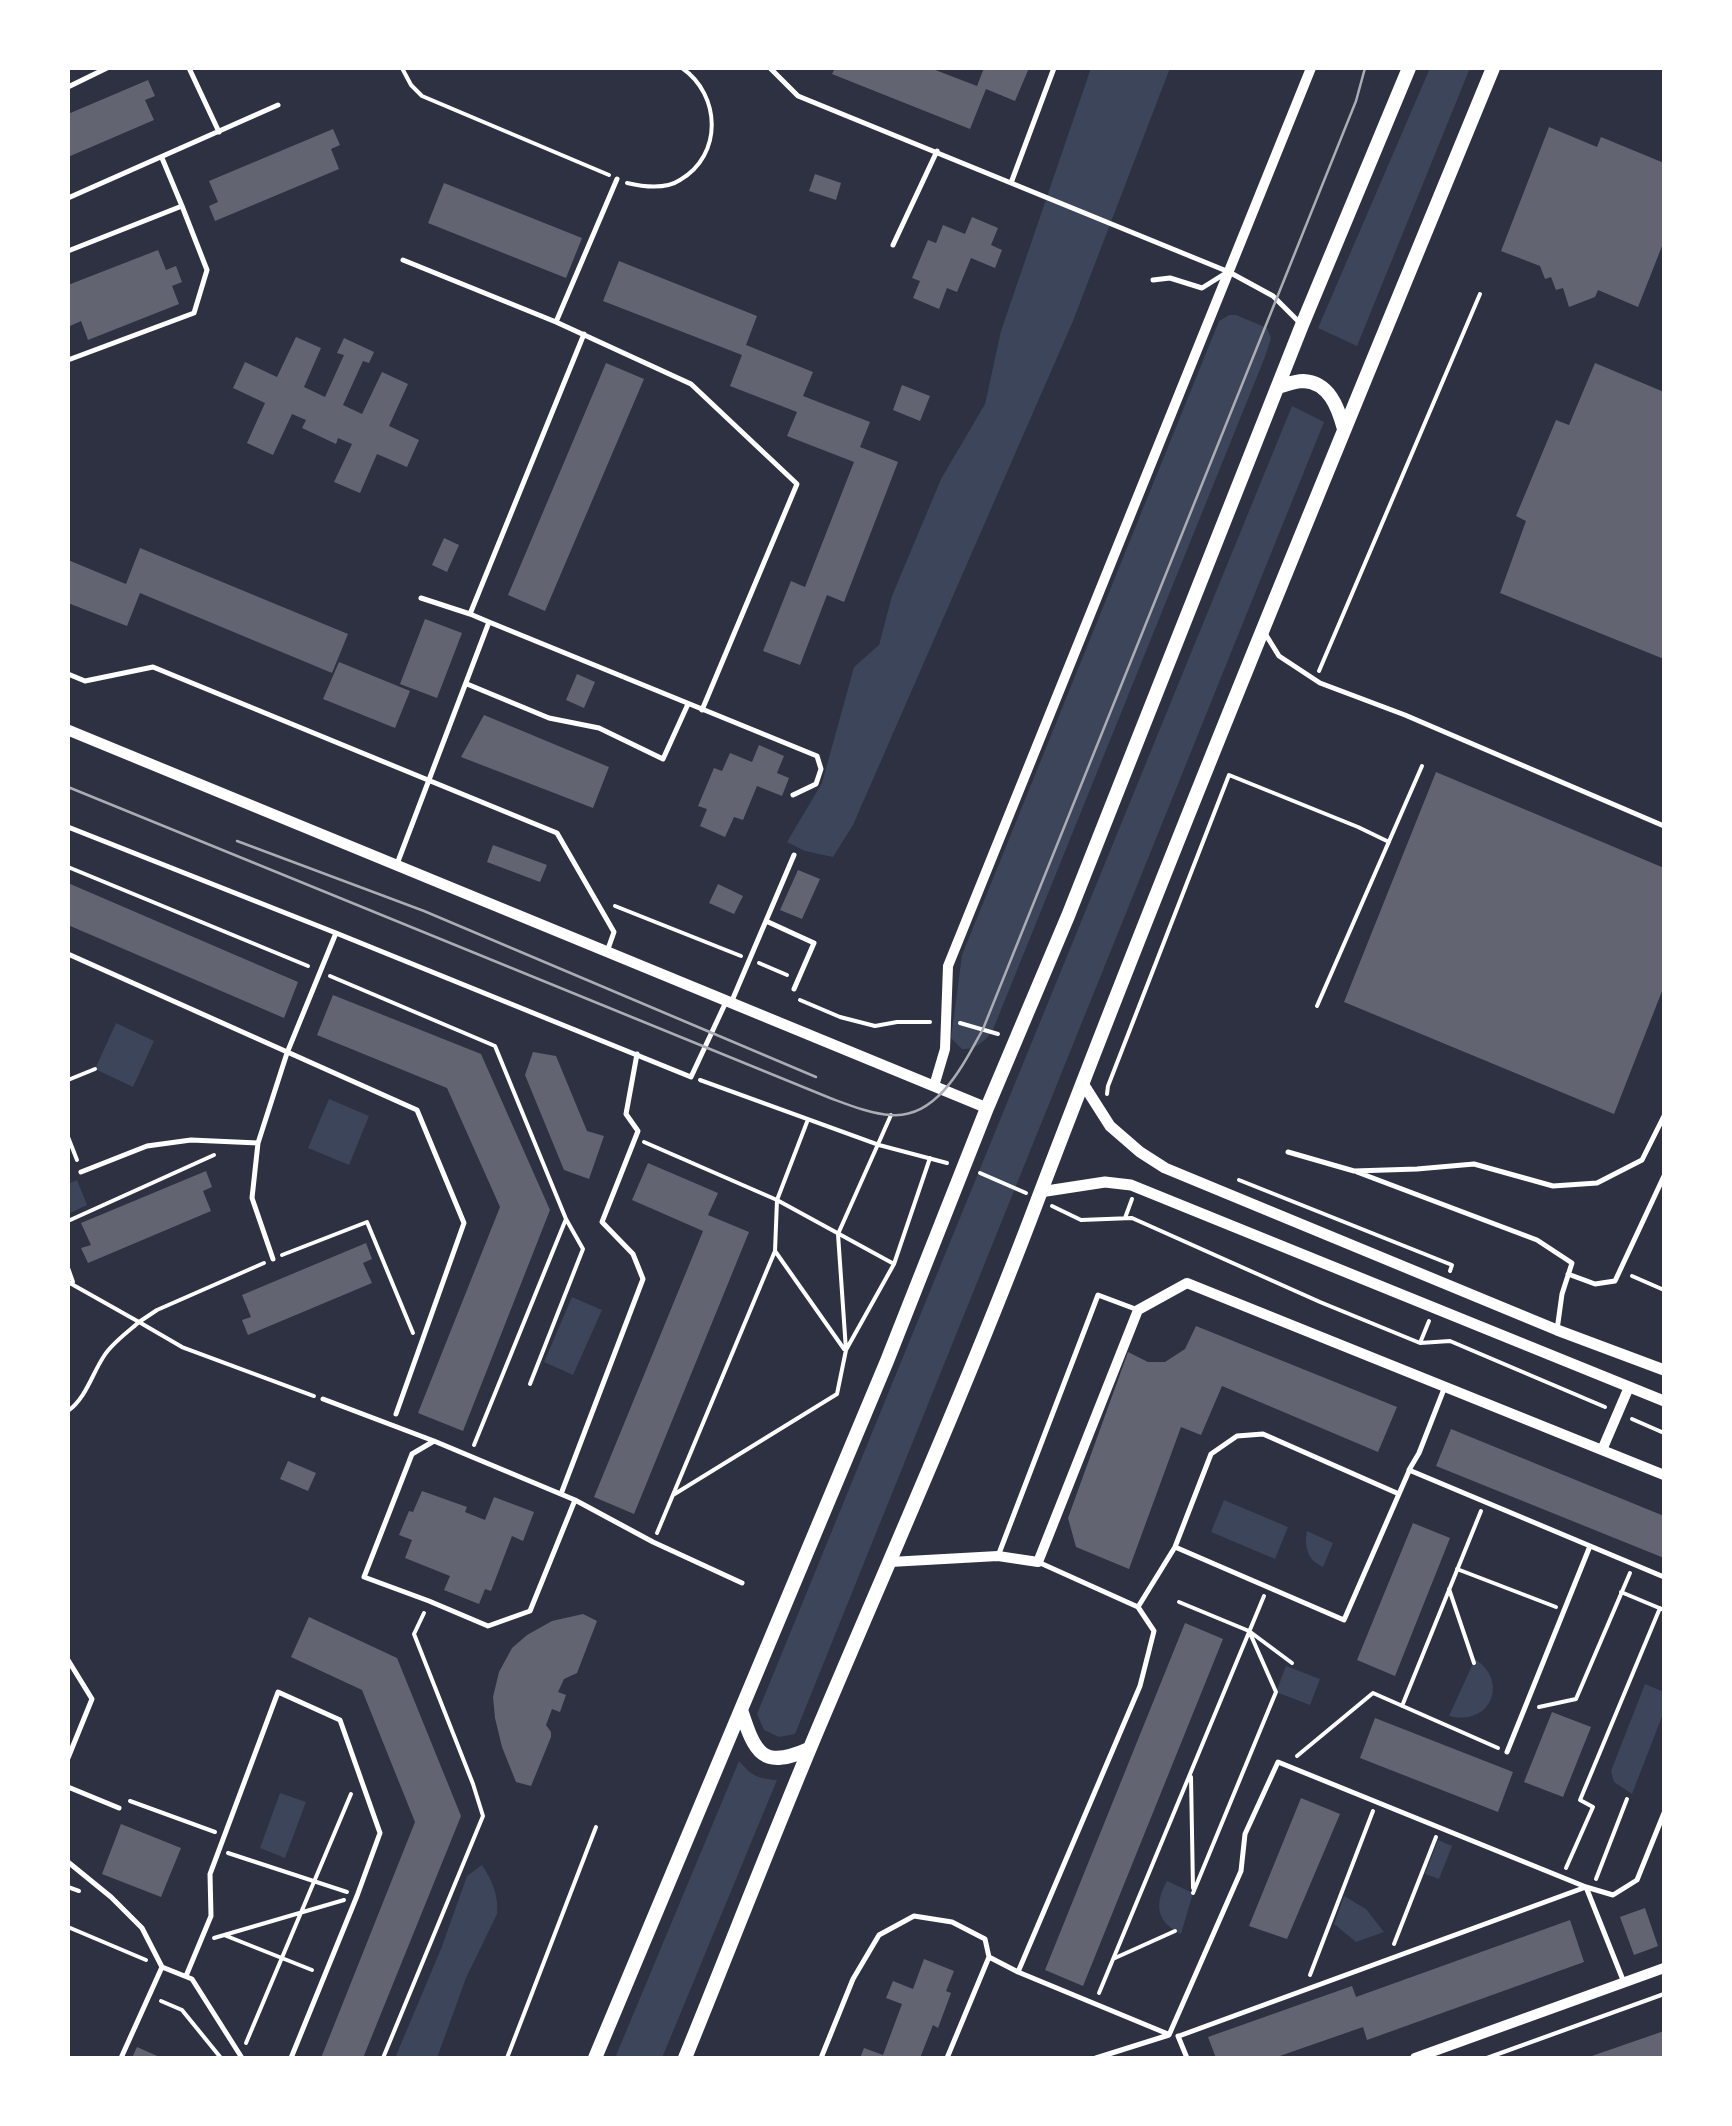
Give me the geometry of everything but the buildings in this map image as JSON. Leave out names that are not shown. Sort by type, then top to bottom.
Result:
[{"type":"main road","points":[[595,2058],[888,1360],[1302,325],[1409,68]]},
{"type":"main road","points":[[685,2058],[890,1562],[1262,630],[1493,68]]},
{"type":"main road","points":[[1278,386],[1302,381],[1323,387],[1338,406],[1344,430]]},
{"type":"main road","points":[[741,1710],[759,1752],[774,1760],[810,1749]]},
{"type":"street","points":[[934,1086],[945,1049],[948,966],[1311,68]]},
{"type":"street","points":[[68,730],[987,1108]]},
{"type":"street","points":[[1082,1082],[1110,1126],[1166,1168],[1557,1330],[1664,1370]]},
{"type":"street","points":[[1038,1195],[1104,1182],[1131,1185],[1664,1402]]},
{"type":"street","points":[[890,1562],[998,1556],[1038,1562],[1138,1310],[1187,1283],[1664,1475]]},
{"type":"street","points":[[1602,1450],[1629,1387]]},
{"type":"street","points":[[1416,2058],[1664,1968]]},
{"type":"lane","points":[[68,87],[108,68]]},
{"type":"lane","points":[[190,68],[218,132]]},
{"type":"lane","points":[[770,68],[798,96],[1229,272],[1272,296],[1302,325]]},
{"type":"lane","points":[[1011,182],[1054,68]]},
{"type":"lane","points":[[68,198],[278,106]]},
{"type":"lane","points":[[893,246],[937,151]]},
{"type":"lane","points":[[68,360],[194,313],[206,270],[162,157]]},
{"type":"lane","points":[[556,322],[617,179]]},
{"type":"lane","points":[[68,250],[182,206]]},
{"type":"lane","points":[[403,260],[584,334],[691,384],[797,484],[702,710]]},
{"type":"lane","points":[[1153,280],[1170,278],[1202,288],[1229,272]]},
{"type":"lane","points":[[470,614],[584,334]]},
{"type":"lane","points":[[421,598],[470,614],[816,756],[821,769],[816,784],[793,795]]},
{"type":"lane","points":[[396,866],[489,622]]},
{"type":"lane","points":[[1262,630],[1279,656],[1315,680],[1664,826]]},
{"type":"lane","points":[[68,674],[85,681],[153,667],[558,833],[614,932],[607,951]]},
{"type":"lane","points":[[467,684],[550,718],[600,728],[663,759],[688,704]]},
{"type":"lane","points":[[68,827],[690,1077],[729,1002],[794,854]]},
{"type":"lane","points":[[766,921],[814,943],[792,992]]},
{"type":"lane","points":[[273,1259],[252,1198],[258,1142],[287,1053],[336,933]]},
{"type":"lane","points":[[68,954],[417,1110],[464,1223],[396,1414]]},
{"type":"lane","points":[[561,1494],[643,1278],[633,1254],[602,1222],[638,1131],[626,1114],[637,1054]]},
{"type":"lane","points":[[1354,1171],[1474,1164],[1552,1186],[1597,1183],[1642,1160],[1664,1116]]},
{"type":"lane","points":[[82,1172],[146,1146],[191,1140],[258,1142]]},
{"type":"lane","points":[[1288,1152],[1354,1171],[1537,1240],[1572,1263],[1557,1330]]},
{"type":"lane","points":[[1568,1274],[1594,1284],[1615,1281],[1664,1176]]},
{"type":"lane","points":[[998,1556],[1098,1295],[1138,1310]]},
{"type":"lane","points":[[1175,1546],[1344,1620],[1419,1454],[1445,1386]]},
{"type":"lane","points":[[323,1399],[575,1500],[742,1583]]},
{"type":"lane","points":[[1138,1607],[1175,1546],[1211,1454],[1237,1436],[1262,1434],[1399,1494]]},
{"type":"lane","points":[[434,1441],[412,1454],[364,1576],[488,1626],[530,1611],[575,1500]]},
{"type":"lane","points":[[1409,1470],[1664,1577]]},
{"type":"lane","points":[[1508,1752],[1590,1546]]},
{"type":"lane","points":[[1018,1972],[1140,1686],[1154,1631],[1138,1607],[1038,1562]]},
{"type":"lane","points":[[68,1660],[92,1699],[68,1758]]},
{"type":"lane","points":[[186,1976],[211,1916],[210,1874],[278,1692],[340,1720],[380,1833],[291,2058]]},
{"type":"lane","points":[[1096,2058],[1169,2035],[1241,1871],[1245,1834],[1278,1762],[1562,1878],[1613,1895],[1637,1880],[1664,1813]]},
{"type":"lane","points":[[68,1787],[118,1808]]},
{"type":"lane","points":[[68,1862],[142,1928],[162,1967],[192,1978],[241,2058]]},
{"type":"lane","points":[[989,1957],[1094,2004],[1179,2036],[1589,1888]]},
{"type":"lane","points":[[1589,1888],[1624,1982]]},
{"type":"lane","points":[[821,2058],[853,1979],[879,1935],[914,1916],[952,1922],[984,1940],[989,1957],[946,2058]]},
{"type":"lane","points":[[121,2058],[162,1967]]},
{"type":"lane","points":[[1179,2036],[1187,2058]]},
{"type":"path","points":[[402,68],[422,96],[617,179],[656,188],[678,182],[695,168],[712,138],[708,100],[692,75],[682,68]]},
{"type":"path","points":[[1315,680],[1480,294]]},
{"type":"path","points":[[1317,1006],[1422,766]]},
{"type":"path","points":[[1107,1093],[1229,775],[1388,842]]},
{"type":"path","points":[[792,992],[840,1016],[874,1026],[897,1022]]},
{"type":"path","points":[[68,1080],[95,1069]]},
{"type":"path","points":[[690,1077],[879,1145],[989,1176],[1038,1195],[1081,1220],[1132,1218],[1320,1302],[1420,1342],[1450,1341],[1664,1432]]},
{"type":"path","points":[[673,1495],[837,1394],[846,1350],[838,1234],[891,1116]]},
{"type":"path","points":[[653,1542],[775,1250],[777,1200],[807,1120]]},
{"type":"path","points":[[68,1137],[82,1172]]},
{"type":"path","points":[[635,1139],[777,1200],[894,1264]]},
{"type":"path","points":[[68,1221],[243,1142]]},
{"type":"path","points":[[846,1350],[894,1264],[930,1158]]},
{"type":"path","points":[[1240,1180],[1452,1265]]},
{"type":"path","points":[[530,1384],[583,1249],[566,1218]]},
{"type":"path","points":[[68,1411],[105,1354],[157,1310],[367,1222],[420,1351]]},
{"type":"path","points":[[775,1250],[846,1350]]},
{"type":"path","points":[[68,1268],[74,1286]]},
{"type":"path","points":[[1620,1270],[1664,1290]]},
{"type":"path","points":[[68,1282],[182,1347],[323,1399]]},
{"type":"path","points":[[1402,1706],[1485,1502]]},
{"type":"path","points":[[1524,1710],[1576,1699],[1633,1564]]},
{"type":"path","points":[[1458,1569],[1564,1610]]},
{"type":"path","points":[[1094,2004],[1268,1587]]},
{"type":"path","points":[[1450,1589],[1474,1663]]},
{"type":"path","points":[[1562,1878],[1593,1807],[1580,1800],[1662,1609],[1621,1592]]},
{"type":"path","points":[[384,2058],[483,1816],[414,1634],[430,1600]]},
{"type":"path","points":[[1179,1602],[1249,1631],[1292,1664]]},
{"type":"path","points":[[1190,1772],[1194,1893],[1276,1692],[1249,1631]]},
{"type":"path","points":[[1285,1765],[1372,1693],[1508,1752]]},
{"type":"path","points":[[241,2058],[360,1775]]},
{"type":"path","points":[[120,1798],[224,1835]]},
{"type":"path","points":[[1589,1888],[1626,1799]]},
{"type":"path","points":[[1304,1991],[1376,1802]]},
{"type":"path","points":[[507,2058],[596,1827]]},
{"type":"path","points":[[1388,1962],[1439,1828]]},
{"type":"path","points":[[218,1850],[357,1896]]},
{"type":"path","points":[[68,1886],[79,1891]]},
{"type":"path","points":[[200,1942],[357,1896]]},
{"type":"path","points":[[68,1927],[162,1967]]},
{"type":"path","points":[[1113,1959],[1174,1931]]},
{"type":"path","points":[[224,1935],[325,1975]]},
{"type":"path","points":[[1487,2058],[1664,1994]]},
{"type":"path","points":[[150,1996],[182,2010],[221,2058]]},
{"type":"shaded area","points":[[1091,68],[1170,68],[1073,321],[853,825],[833,857],[805,851],[787,842],[822,783],[854,667],[879,645],[892,596],[941,479],[985,404],[1001,331]]},
{"type":"shaded area","points":[[1430,68],[1470,68],[1357,346],[1318,328]]},
{"type":"shaded area","points":[[1229,315],[1267,328],[1271,338],[1265,357],[992,1032],[975,1047],[962,1049],[951,1038],[962,955],[1219,321]]},
{"type":"shaded area","points":[[1292,406],[1324,422],[795,1734],[779,1737],[764,1730],[757,1714]]},
{"type":"shaded area","points":[[116,1023],[154,1041],[133,1087],[95,1069]]},
{"type":"shaded area","points":[[329,1099],[369,1116],[349,1165],[308,1148]]},
{"type":"shaded area","points":[[77,1180],[87,1205],[68,1214],[68,1184]]},
{"type":"shaded area","points":[[572,1297],[602,1310],[573,1375],[544,1362]]},
{"type":"shaded area","points":[[1224,1500],[1288,1527],[1275,1559],[1211,1532]]},
{"type":"shaded area","points":[[1307,1531],[1333,1543],[1323,1567],[1308,1552]]},
{"type":"shaded area","points":[[1475,1659],[1491,1679],[1490,1700],[1475,1715],[1449,1716]]},
{"type":"shaded area","points":[[1286,1666],[1320,1679],[1310,1705],[1276,1692]]},
{"type":"shaded area","points":[[1645,1684],[1664,1692],[1664,1711],[1632,1794],[1614,1782],[1611,1771]]},
{"type":"shaded area","points":[[739,1761],[755,1775],[777,1780],[662,2058],[615,2058]]},
{"type":"shaded area","points":[[280,1793],[306,1802],[285,1858],[260,1848]]},
{"type":"shaded area","points":[[1438,1840],[1452,1846],[1439,1879],[1425,1874]]},
{"type":"shaded area","points":[[482,1865],[494,1888],[497,1914],[466,1978],[437,2058],[395,2058],[467,1876]]},
{"type":"shaded area","points":[[1167,1881],[1193,1893],[1181,1934],[1166,1924],[1160,1912],[1160,1897]]},
{"type":"shaded area","points":[[1344,1896],[1366,1909],[1384,1932],[1356,1942],[1334,1924]]},
{"type":"tram line","points":[[68,787],[830,1098],[891,1115],[923,1108],[948,1086],[983,1029],[1356,101],[1365,68]]},
{"type":"tram line","points":[[237,841],[424,911],[816,1077]]}]
